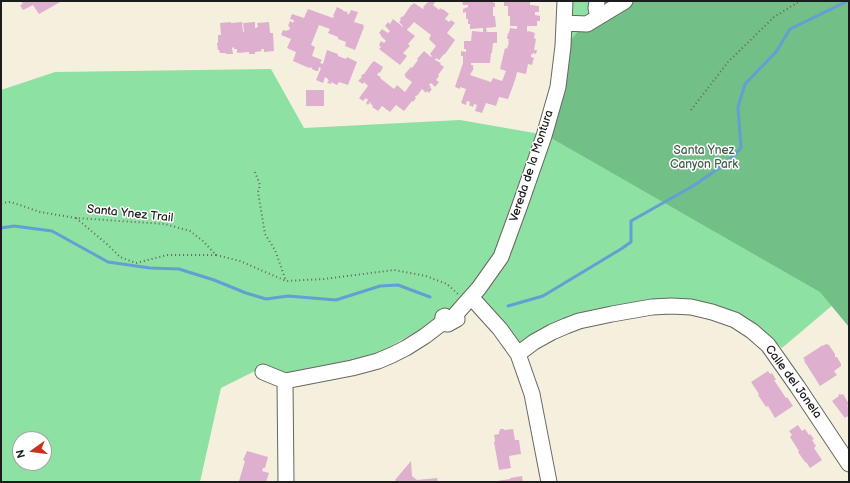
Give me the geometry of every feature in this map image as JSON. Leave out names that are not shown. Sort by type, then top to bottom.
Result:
[{"type":"street","name":"Vereda de la Montura","points":[[285,381],[352,368],[378,361],[406,348],[442,323],[448,324],[457,319],[456,314],[479,288],[500,257],[544,136],[558,87],[563,46],[565,1]]},
{"type":"street","points":[[597,1],[596,8],[598,17]]},
{"type":"street","points":[[564,23],[587,24],[619,3]]},
{"type":"street","points":[[471,297],[500,329],[518,354],[532,394],[549,482]]},
{"type":"street","name":"Calle del Jonela","points":[[518,354],[534,342],[552,332],[579,321],[652,307],[691,307],[712,312],[735,320],[752,331],[768,345],[782,363],[849,464]]},
{"type":"street","points":[[263,372],[285,381],[286,482]]},
{"type":"path","points":[[691,110],[728,62],[774,17],[800,1]]},
{"type":"path","points":[[255,172],[260,185],[258,192],[265,234],[275,250],[286,281]]},
{"type":"path","name":"Santa Ynez Trail","points":[[1,203],[11,202],[40,212],[76,218],[165,224],[190,231],[204,242],[216,255]]},
{"type":"path","points":[[76,218],[108,245],[120,258],[136,263],[167,255],[216,255],[240,261],[286,281],[324,279],[394,270],[426,276],[447,284],[456,292]]},
{"type":"green space","points":[[569,1],[607,1],[568,45]]},
{"type":"green space","name":"Santa Ynez Canyon Park","points":[[606,1],[849,1],[849,327],[820,292],[546,135],[566,45]]},
{"type":"green space","points":[[849,1],[841,298],[782,348],[773,340],[735,323],[671,309],[580,324],[518,357],[469,302],[352,368],[284,378],[263,367],[221,388],[200,482],[1,482],[1,90],[55,72],[271,69],[304,128],[460,120],[546,135]]},
{"type":"building","points":[[21,1],[62,1],[39,14],[33,5],[23,10],[20,5],[23,4]]},
{"type":"building","points":[[429,1],[434,1],[435,2],[433,5],[439,10],[440,8],[443,9],[449,14],[445,19],[449,22],[451,20],[455,23],[447,33],[455,40],[439,60],[436,58],[435,60],[441,63],[440,64],[444,67],[436,80],[439,82],[435,87],[431,83],[429,85],[432,89],[429,93],[427,91],[426,93],[422,89],[417,96],[416,95],[413,102],[412,101],[404,111],[396,105],[390,112],[382,106],[378,111],[372,107],[371,102],[370,102],[368,105],[366,103],[368,100],[366,98],[363,101],[359,98],[368,86],[364,82],[363,84],[358,81],[371,64],[374,61],[383,67],[377,75],[394,89],[397,85],[405,92],[412,82],[404,75],[411,67],[412,68],[424,51],[431,57],[432,56],[430,54],[436,46],[429,39],[431,35],[414,22],[407,30],[415,36],[408,44],[410,46],[403,53],[407,56],[400,65],[379,49],[381,47],[379,45],[381,41],[384,43],[386,41],[379,33],[382,29],[388,33],[390,31],[385,26],[388,22],[390,24],[393,19],[403,27],[399,22],[401,20],[400,19],[411,5],[414,3],[423,9]]},
{"type":"building","points":[[462,1],[493,1],[495,3],[495,7],[493,7],[493,16],[495,16],[496,27],[486,28],[487,32],[497,32],[497,43],[493,43],[490,63],[471,63],[474,68],[470,75],[491,82],[493,78],[502,81],[506,71],[500,69],[505,48],[507,49],[509,42],[509,39],[507,39],[508,33],[510,28],[517,29],[517,26],[510,26],[508,6],[504,6],[504,1],[530,1],[530,5],[539,6],[539,12],[535,12],[535,15],[540,16],[540,21],[537,21],[537,26],[527,26],[527,32],[535,33],[534,38],[536,39],[534,50],[537,50],[536,54],[531,54],[531,57],[534,58],[532,65],[528,64],[526,74],[517,72],[508,99],[499,97],[496,106],[486,103],[482,113],[475,111],[477,105],[474,104],[473,107],[469,105],[470,102],[467,101],[466,105],[461,103],[466,89],[455,87],[463,63],[461,51],[466,52],[466,49],[464,49],[464,41],[471,41],[472,31],[483,32],[483,28],[470,29],[468,19],[466,19],[466,12],[463,13],[463,9],[468,7],[468,5],[463,5]]},
{"type":"building","points":[[337,7],[348,12],[347,14],[349,14],[351,10],[358,12],[354,22],[364,25],[355,50],[345,46],[346,42],[328,33],[330,29],[319,25],[311,45],[315,47],[312,56],[322,60],[320,63],[323,64],[327,50],[338,54],[338,56],[346,59],[347,57],[357,62],[348,85],[339,82],[337,85],[331,82],[331,84],[327,83],[329,80],[325,77],[323,83],[316,80],[321,68],[319,67],[318,71],[316,71],[310,67],[309,68],[293,61],[296,52],[287,48],[291,39],[281,35],[283,30],[289,30],[290,27],[288,26],[290,21],[293,23],[294,20],[290,19],[292,14],[304,18],[308,9],[333,18]]},
{"type":"building","points":[[242,22],[244,32],[243,23],[255,22],[255,28],[258,27],[257,23],[269,22],[270,33],[273,33],[274,51],[264,52],[264,49],[261,49],[262,51],[255,52],[255,54],[249,54],[249,52],[237,53],[237,49],[234,49],[234,47],[232,48],[233,54],[220,53],[217,43],[218,35],[221,35],[220,23]]},
{"type":"building","points":[[306,90],[324,90],[324,106],[306,106]]},
{"type":"building","points":[[826,344],[829,345],[841,366],[834,371],[837,375],[820,386],[803,358]]},
{"type":"building","points":[[768,371],[770,374],[772,373],[776,380],[774,380],[793,406],[775,418],[768,406],[766,407],[758,395],[759,394],[751,382]]},
{"type":"building","points":[[840,394],[843,394],[849,404],[847,406],[849,408],[849,419],[847,416],[845,418],[832,401]]},
{"type":"building","points":[[798,425],[802,431],[805,429],[814,439],[812,440],[816,446],[814,448],[822,460],[810,468],[798,452],[799,451],[790,437],[792,435],[789,431]]},
{"type":"building","points":[[500,429],[513,429],[515,440],[519,440],[521,454],[509,456],[511,468],[499,470],[494,435],[499,434]]},
{"type":"building","points":[[247,451],[268,457],[265,468],[263,468],[262,471],[269,473],[266,482],[239,481],[245,461],[243,460]]},
{"type":"building","points":[[411,461],[412,476],[417,480],[437,478],[438,482],[397,482],[395,480]]},
{"type":"building","points":[[522,476],[523,482],[497,482],[497,481]]},
{"type":"waterway","points":[[508,306],[543,296],[621,249],[631,242],[631,221],[693,186],[725,164],[741,148],[738,107],[745,84],[776,52],[790,29],[848,1]]},
{"type":"waterway","points":[[1,228],[14,226],[52,231],[108,262],[150,268],[179,269],[266,299],[288,296],[336,300],[380,286],[398,285],[430,297]]}]
